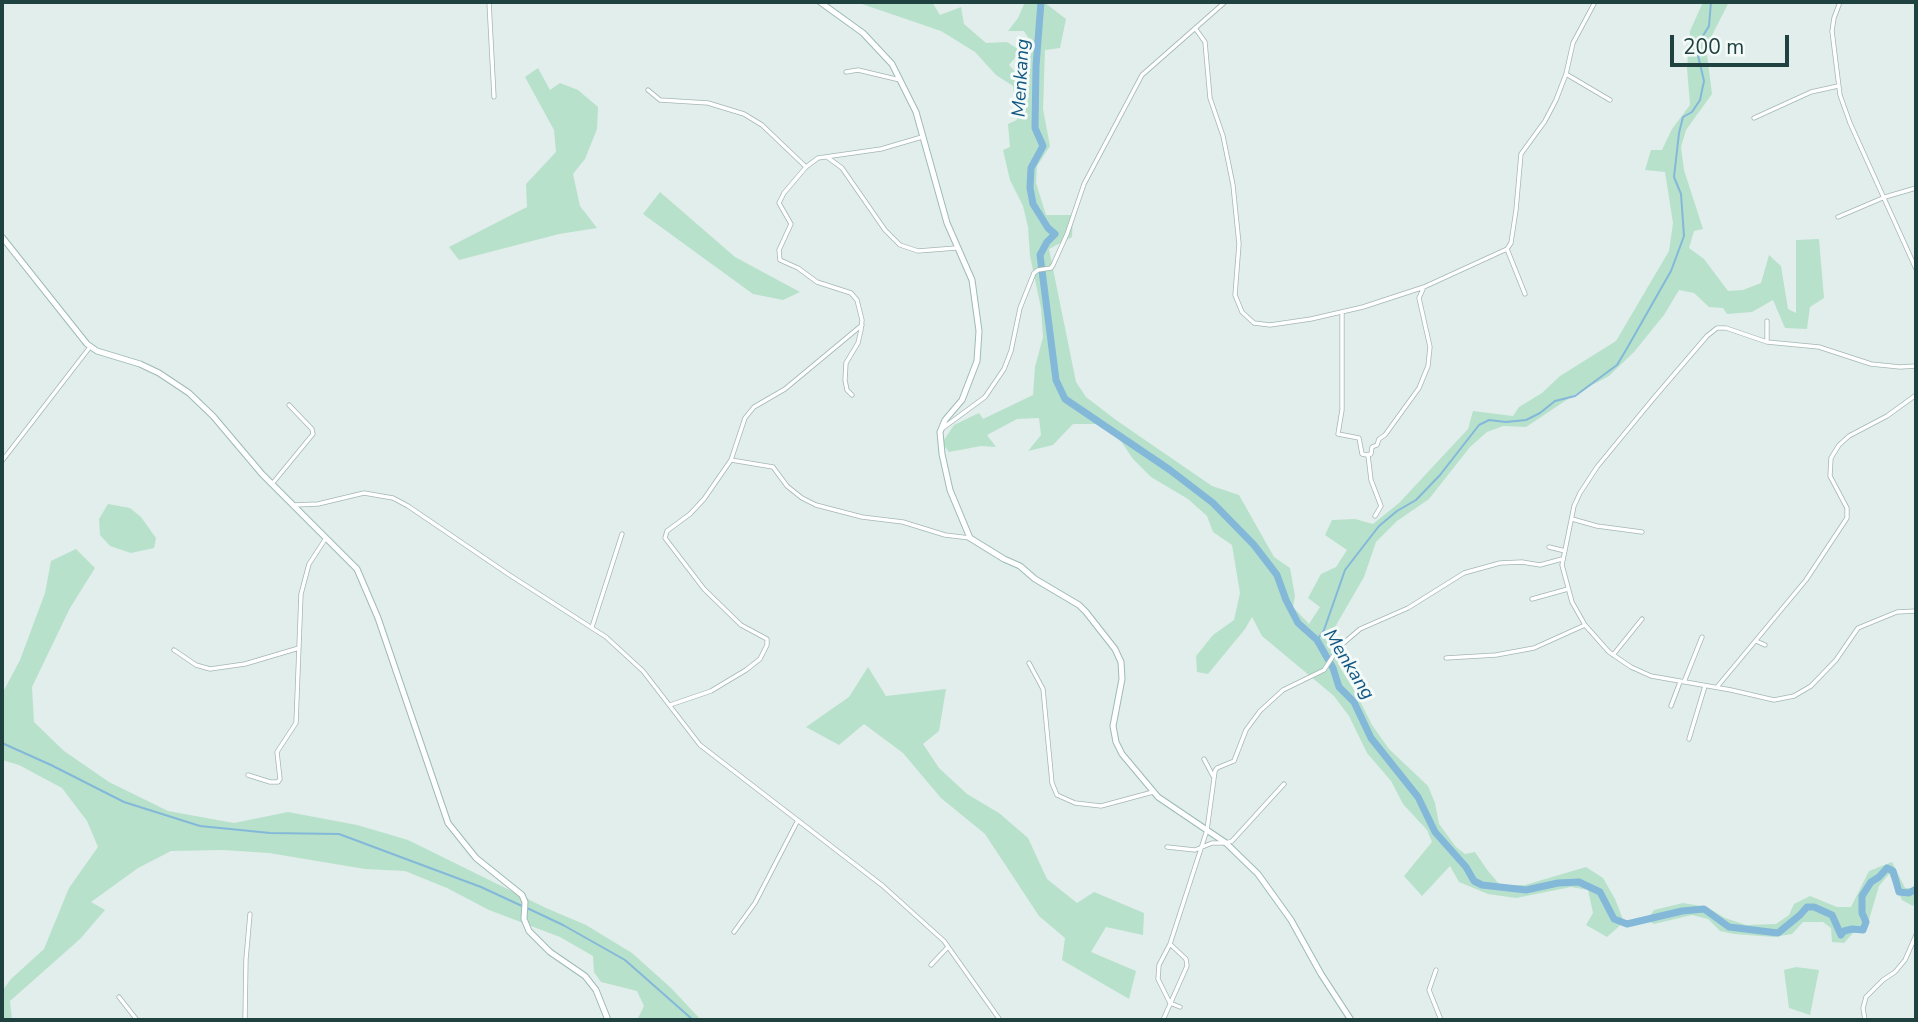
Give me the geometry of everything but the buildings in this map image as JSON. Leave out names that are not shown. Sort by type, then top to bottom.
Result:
[{"type":"street","points":[[489,2],[494,97]]},
{"type":"street","points":[[820,2],[863,33],[886,55],[911,100],[947,223],[972,280],[978,311],[977,361],[962,400],[945,420],[940,432],[948,482],[970,538]]},
{"type":"street","points":[[940,432],[948,422],[985,397],[996,382],[1008,360],[1018,315],[1034,273],[1053,265],[1065,241],[1084,184],[1138,81],[1146,70],[1225,2]]},
{"type":"street","points":[[1195,28],[1205,42],[1210,98],[1223,136],[1233,184],[1239,244],[1235,279],[1237,304],[1248,318],[1262,325],[1342,312],[1424,287],[1507,249],[1513,234],[1522,150],[1545,121],[1566,74],[1573,43],[1595,2]]},
{"type":"street","points":[[1840,2],[1832,31],[1838,86],[1850,123],[1916,269]]},
{"type":"street","points":[[846,72],[858,70],[900,80]]},
{"type":"street","points":[[1566,74],[1610,100]]},
{"type":"street","points":[[1754,118],[1811,92],[1838,86]]},
{"type":"street","points":[[648,90],[660,100],[708,103],[744,114],[762,125],[806,167]]},
{"type":"street","points":[[852,395],[847,390],[845,380],[846,363],[858,343],[862,325],[861,313],[853,294],[817,282],[797,268],[782,262],[779,250],[791,225],[779,203],[806,167],[818,158],[881,149],[922,137]]},
{"type":"street","points":[[827,158],[842,168],[885,230],[900,245],[918,251],[956,248]]},
{"type":"street","points":[[1838,217],[1885,197],[1916,188]]},
{"type":"street","points":[[2,237],[90,347],[140,364],[180,386],[205,407],[272,484],[327,536],[357,569],[366,586],[448,823],[477,858],[522,895],[525,902],[524,919],[529,931],[550,952],[585,976],[596,990],[608,1020]]},
{"type":"street","points":[[1507,249],[1525,294]]},
{"type":"street","points":[[1368,455],[1413,397],[1425,377],[1430,346],[1419,298],[1424,287]]},
{"type":"street","points":[[1342,312],[1342,410],[1338,434],[1359,438],[1362,454],[1368,455]]},
{"type":"street","points":[[1767,321],[1767,342]]},
{"type":"street","points":[[670,705],[711,691],[746,670],[760,659],[767,639],[741,625],[704,589],[665,538],[667,531],[690,514],[704,499],[730,460],[745,418],[754,407],[785,389],[862,325]]},
{"type":"street","points":[[1916,366],[1871,364],[1819,347],[1767,342],[1727,328],[1717,328],[1707,336],[1597,467],[1577,499],[1563,571],[1574,609],[1613,656],[1644,674],[1774,700],[1794,696],[1811,686],[1836,660],[1858,628],[1897,612],[1916,611]]},
{"type":"street","points":[[2,461],[90,347]]},
{"type":"street","points":[[1717,687],[1806,580],[1847,518],[1847,508],[1830,476],[1831,458],[1839,445],[1849,436],[1887,416],[1916,396]]},
{"type":"street","points":[[272,484],[313,434],[312,429],[289,405]]},
{"type":"street","points":[[1368,455],[1371,480],[1380,505],[1375,516]]},
{"type":"street","points":[[730,460],[773,467],[787,486],[802,498],[817,505],[862,517],[903,522],[945,535],[970,538],[1020,566],[1035,579],[1079,605],[1115,649],[1121,662],[1122,679],[1114,717],[1114,735],[1122,754],[1165,803],[1226,843],[1258,874],[1291,920],[1351,1020]]},
{"type":"street","points":[[294,505],[318,504],[364,493],[393,498],[592,627],[631,658],[700,745],[883,886],[948,947],[1000,1020]]},
{"type":"street","points":[[1572,519],[1597,526],[1642,532]]},
{"type":"street","points":[[592,627],[622,534]]},
{"type":"street","points":[[248,775],[270,782],[278,782],[280,779],[276,752],[296,723],[300,594],[306,570],[327,536]]},
{"type":"street","points":[[1549,547],[1565,551]]},
{"type":"street","points":[[1180,1007],[1170,1003],[1159,983],[1161,960],[1170,944],[1207,830],[1217,768],[1234,761],[1247,730],[1259,711],[1283,691],[1315,676],[1328,665],[1339,647],[1360,629],[1408,608],[1464,573],[1500,564],[1522,562],[1541,565],[1564,558]]},
{"type":"street","points":[[1532,599],[1567,589]]},
{"type":"street","points":[[1613,656],[1642,619]]},
{"type":"street","points":[[1446,657],[1496,655],[1534,648],[1585,625]]},
{"type":"street","points":[[1671,706],[1702,637]]},
{"type":"street","points":[[1756,641],[1765,645]]},
{"type":"street","points":[[174,650],[196,665],[210,669],[246,664],[299,648]]},
{"type":"street","points":[[1029,663],[1043,689],[1052,783],[1057,795],[1075,803],[1101,806],[1153,792]]},
{"type":"street","points":[[1689,739],[1705,686]]},
{"type":"street","points":[[1203,759],[1214,778]]},
{"type":"street","points":[[1167,847],[1199,850],[1212,843],[1232,841],[1284,784]]},
{"type":"street","points":[[734,932],[755,903],[797,822]]},
{"type":"street","points":[[245,1020],[250,914]]},
{"type":"street","points":[[1865,1020],[1863,1008],[1866,997],[1900,966],[1916,935]]},
{"type":"street","points":[[1163,1020],[1182,983],[1188,964],[1184,956],[1170,944]]},
{"type":"street","points":[[930,965],[948,947]]},
{"type":"street","points":[[1436,970],[1429,990],[1441,1020]]},
{"type":"street","points":[[120,997],[137,1020]]},
{"type":"green space","points":[[856,2],[932,2],[940,15],[961,7],[964,24],[986,43],[1007,42],[1021,51],[1009,65],[1021,78],[1029,39],[1024,31],[1008,31],[1025,2],[1044,2],[1066,19],[1060,48],[1045,50],[1043,109],[1050,146],[1037,166],[1036,183],[1046,215],[1073,215],[1072,237],[1049,249],[1076,382],[1086,397],[1116,420],[1212,486],[1239,495],[1274,557],[1290,568],[1295,596],[1293,607],[1309,624],[1320,607],[1308,598],[1321,574],[1336,567],[1347,550],[1325,535],[1332,520],[1355,519],[1373,524],[1399,503],[1468,429],[1473,411],[1513,416],[1519,407],[1542,393],[1560,376],[1616,341],[1669,251],[1673,223],[1665,172],[1645,170],[1651,150],[1662,150],[1672,129],[1690,105],[1687,68],[1690,31],[1703,2],[1729,2],[1706,47],[1712,94],[1686,130],[1681,147],[1684,170],[1703,229],[1694,231],[1689,248],[1704,259],[1728,291],[1743,290],[1761,283],[1769,255],[1781,266],[1788,309],[1796,313],[1796,240],[1819,239],[1824,298],[1810,307],[1807,329],[1785,328],[1773,300],[1752,312],[1727,314],[1723,308],[1709,307],[1694,293],[1679,290],[1664,315],[1634,352],[1609,376],[1577,393],[1526,427],[1503,426],[1487,432],[1470,447],[1429,499],[1397,521],[1376,542],[1364,577],[1335,627],[1333,652],[1341,669],[1372,725],[1389,749],[1428,786],[1439,824],[1456,847],[1465,854],[1475,852],[1500,885],[1525,885],[1586,867],[1603,878],[1624,922],[1607,937],[1586,925],[1593,913],[1588,890],[1571,887],[1516,898],[1488,894],[1459,882],[1450,866],[1422,896],[1404,876],[1432,842],[1427,830],[1403,804],[1391,781],[1367,753],[1349,716],[1334,696],[1262,636],[1252,617],[1208,674],[1197,672],[1196,656],[1213,635],[1234,620],[1240,593],[1232,545],[1213,532],[1207,516],[1188,499],[1151,477],[1133,459],[1116,434],[1101,424],[1073,424],[1053,445],[1028,451],[1041,435],[1039,418],[1017,419],[987,435],[996,447],[981,446],[949,452],[942,443],[954,425],[979,413],[983,419],[1033,395],[1035,367],[1043,337],[1041,308],[1023,206],[1010,180],[1003,150],[1010,147],[1008,124],[1017,120],[1013,86],[996,75],[975,52],[941,31]]},
{"type":"green space","points":[[538,68],[550,90],[560,83],[578,90],[598,107],[597,129],[585,159],[573,174],[580,206],[597,228],[559,234],[459,260],[449,247],[527,207],[526,184],[556,152],[554,130],[525,77]]},
{"type":"green space","points":[[660,192],[735,257],[800,292],[783,300],[753,294],[643,214]]},
{"type":"green space","points":[[108,504],[130,508],[141,517],[156,538],[154,548],[131,553],[110,546],[100,535],[99,519]]},
{"type":"green space","points":[[76,549],[95,568],[70,608],[32,687],[34,722],[64,751],[109,782],[168,811],[234,823],[288,812],[357,825],[408,840],[586,925],[632,953],[701,1020],[637,1020],[644,1006],[637,991],[601,982],[594,972],[593,956],[560,937],[489,910],[447,888],[405,871],[365,869],[269,853],[223,850],[171,851],[138,868],[91,902],[105,910],[80,939],[10,1001],[12,1020],[2,1020],[2,991],[11,979],[44,949],[69,888],[98,847],[87,821],[62,788],[19,765],[2,760],[2,694],[20,660],[45,593],[51,561]]},
{"type":"green space","points":[[868,667],[886,696],[946,689],[939,731],[923,744],[939,768],[967,794],[999,813],[1028,838],[1047,879],[1077,903],[1094,892],[1144,913],[1143,935],[1106,927],[1091,952],[1136,971],[1129,999],[1062,960],[1065,938],[1039,916],[985,834],[941,798],[903,753],[864,724],[839,745],[806,727],[849,697]]},
{"type":"green space","points":[[1892,862],[1905,888],[1916,888],[1916,902],[1913,906],[1902,900],[1889,874],[1879,886],[1865,933],[1853,933],[1844,943],[1832,942],[1831,928],[1823,922],[1803,922],[1792,934],[1774,937],[1720,931],[1708,919],[1692,915],[1654,924],[1647,920],[1654,910],[1683,903],[1707,907],[1725,918],[1746,925],[1776,924],[1789,915],[1794,904],[1810,896],[1837,907],[1851,907],[1869,871]]},
{"type":"green space","points":[[1796,967],[1819,970],[1810,1015],[1789,1008],[1784,970]]},
{"type":"waterway","name":"Menkang","points":[[1041,2],[1035,128],[1043,146],[1031,168],[1030,188],[1033,204],[1055,234],[1040,255],[1056,380],[1065,399],[1170,470],[1213,503],[1254,545],[1277,575],[1298,623],[1317,640],[1333,668],[1339,687],[1354,702],[1371,738],[1418,797],[1435,832],[1466,867],[1474,881],[1482,885],[1526,890],[1558,883],[1579,882],[1600,892],[1614,919],[1627,924],[1682,911],[1704,909],[1729,927],[1778,933],[1807,907],[1814,907],[1832,915],[1841,935],[1852,929],[1863,930],[1866,922],[1862,913],[1862,896],[1871,882],[1887,868],[1893,871],[1899,892],[1909,893],[1916,889]]},
{"type":"waterway","points":[[1317,640],[1324,630],[1345,570],[1379,526],[1416,500],[1440,475],[1479,425],[1489,420],[1526,420],[1555,401],[1575,396],[1617,365],[1671,271],[1684,236],[1681,194],[1674,177],[1679,133],[1683,117],[1692,112],[1700,100],[1704,81],[1696,47],[1709,26],[1711,2]]},
{"type":"waterway","points":[[2,743],[124,802],[200,826],[270,833],[339,834],[481,887],[522,906]]},
{"type":"waterway","points":[[527,908],[625,960],[693,1020]]}]
